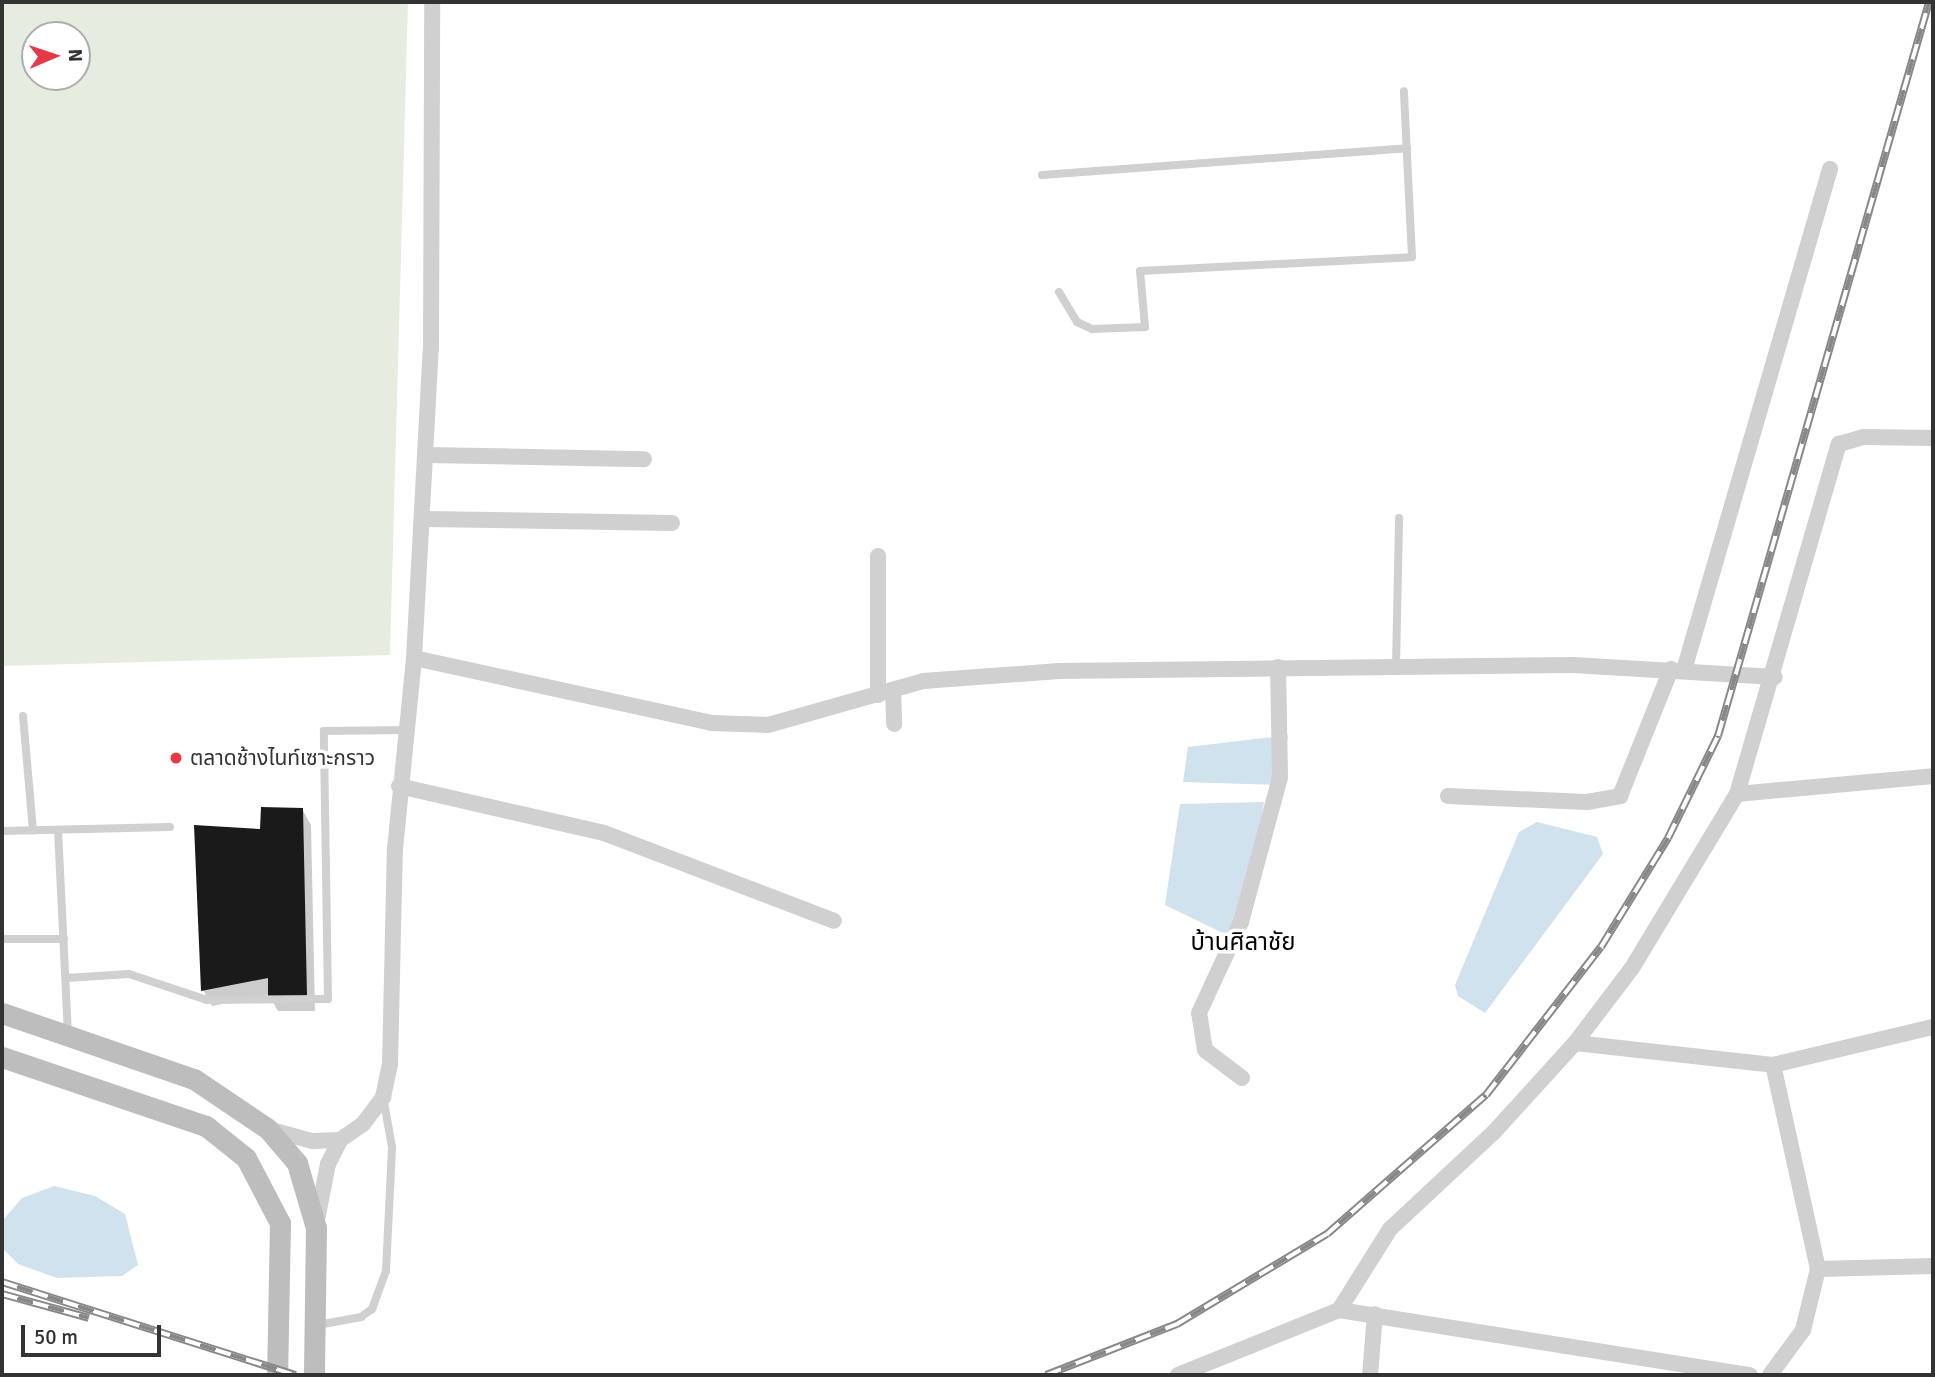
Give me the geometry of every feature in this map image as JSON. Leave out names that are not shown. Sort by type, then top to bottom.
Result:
[{"type":"main road","points":[[2,1013],[194,1079],[268,1129],[297,1163],[316,1228],[314,1375]]},
{"type":"main road","points":[[2,1057],[206,1126],[246,1158],[280,1223],[277,1375]]},
{"type":"street","points":[[316,1228],[322,1181],[340,1140],[363,1124],[383,1097],[399,786],[414,659],[424,519],[432,2]]},
{"type":"street","points":[[1448,796],[1587,802],[1620,796],[1678,669],[1830,169]]},
{"type":"street","points":[[1339,1310],[1390,1229],[1494,1132],[1575,1043],[1632,968],[1737,794],[1774,677],[1839,444],[1863,437],[1933,438]]},
{"type":"street","points":[[426,455],[644,459]]},
{"type":"street","points":[[424,519],[672,523]]},
{"type":"street","points":[[878,555],[885,693],[894,724]]},
{"type":"street","points":[[414,659],[711,723],[768,725],[923,681],[1059,671],[1396,665],[1678,669],[1774,677]]},
{"type":"street","points":[[1242,1078],[1205,1050],[1199,1013],[1241,922],[1280,777],[1278,667]]},
{"type":"street","points":[[1737,794],[1933,775]]},
{"type":"street","points":[[399,786],[604,833],[834,921]]},
{"type":"street","points":[[1575,1043],[1773,1065],[1933,1027]]},
{"type":"street","points":[[1770,1375],[1802,1330],[1818,1269],[1773,1065]]},
{"type":"street","points":[[268,1129],[312,1141],[340,1140]]},
{"type":"street","points":[[1818,1269],[1933,1266]]},
{"type":"street","points":[[1178,1375],[1339,1310],[1750,1375]]},
{"type":"street","points":[[1370,1375],[1375,1314]]},
{"type":"lane","points":[[1059,292],[1077,322],[1092,329],[1145,327],[1140,271],[1412,257],[1404,91]]},
{"type":"lane","points":[[1042,175],[1408,148]]},
{"type":"lane","points":[[1396,665],[1399,517]]},
{"type":"lane","points":[[23,716],[33,831]]},
{"type":"lane","points":[[66,978],[129,974],[207,1000],[328,999],[324,731],[405,730]]},
{"type":"lane","points":[[2,831],[170,827]]},
{"type":"lane","points":[[58,830],[69,1036]]},
{"type":"lane","points":[[2,939],[64,939]]},
{"type":"lane","points":[[316,1325],[361,1317],[372,1309],[386,1271],[392,1147],[383,1097]]},
{"type":"shaded area","points":[[2,2],[408,2],[390,655],[2,666]]},
{"type":"water","points":[[1288,735],[1282,785],[1183,782],[1188,747]]},
{"type":"water","points":[[1264,802],[1245,915],[1227,935],[1165,905],[1180,804]]},
{"type":"water","points":[[1537,822],[1597,837],[1603,854],[1485,1013],[1458,996],[1455,985],[1519,832]]},
{"type":"water","points":[[54,1186],[95,1196],[125,1214],[138,1265],[122,1276],[57,1278],[18,1264],[2,1248],[3,1220],[22,1198]]},
{"type":"building","points":[[261,807],[303,808],[307,996],[268,996],[268,978],[201,991],[194,825],[260,829]]},
{"type":"railway","points":[[1046,1375],[1177,1324],[1327,1234],[1486,1095],[1601,947],[1668,838],[1718,736],[1929,2]]},
{"type":"railway","points":[[2,1282],[296,1375]]},
{"type":"railway","points":[[2,1294],[89,1318]]},
{"type":"place","name":"ตลาดช้างไนท์เซาะกราว","points":[[176,758]]},
{"type":"district","name":"บ้านศิลาชัย","points":[[1243,943]]}]
